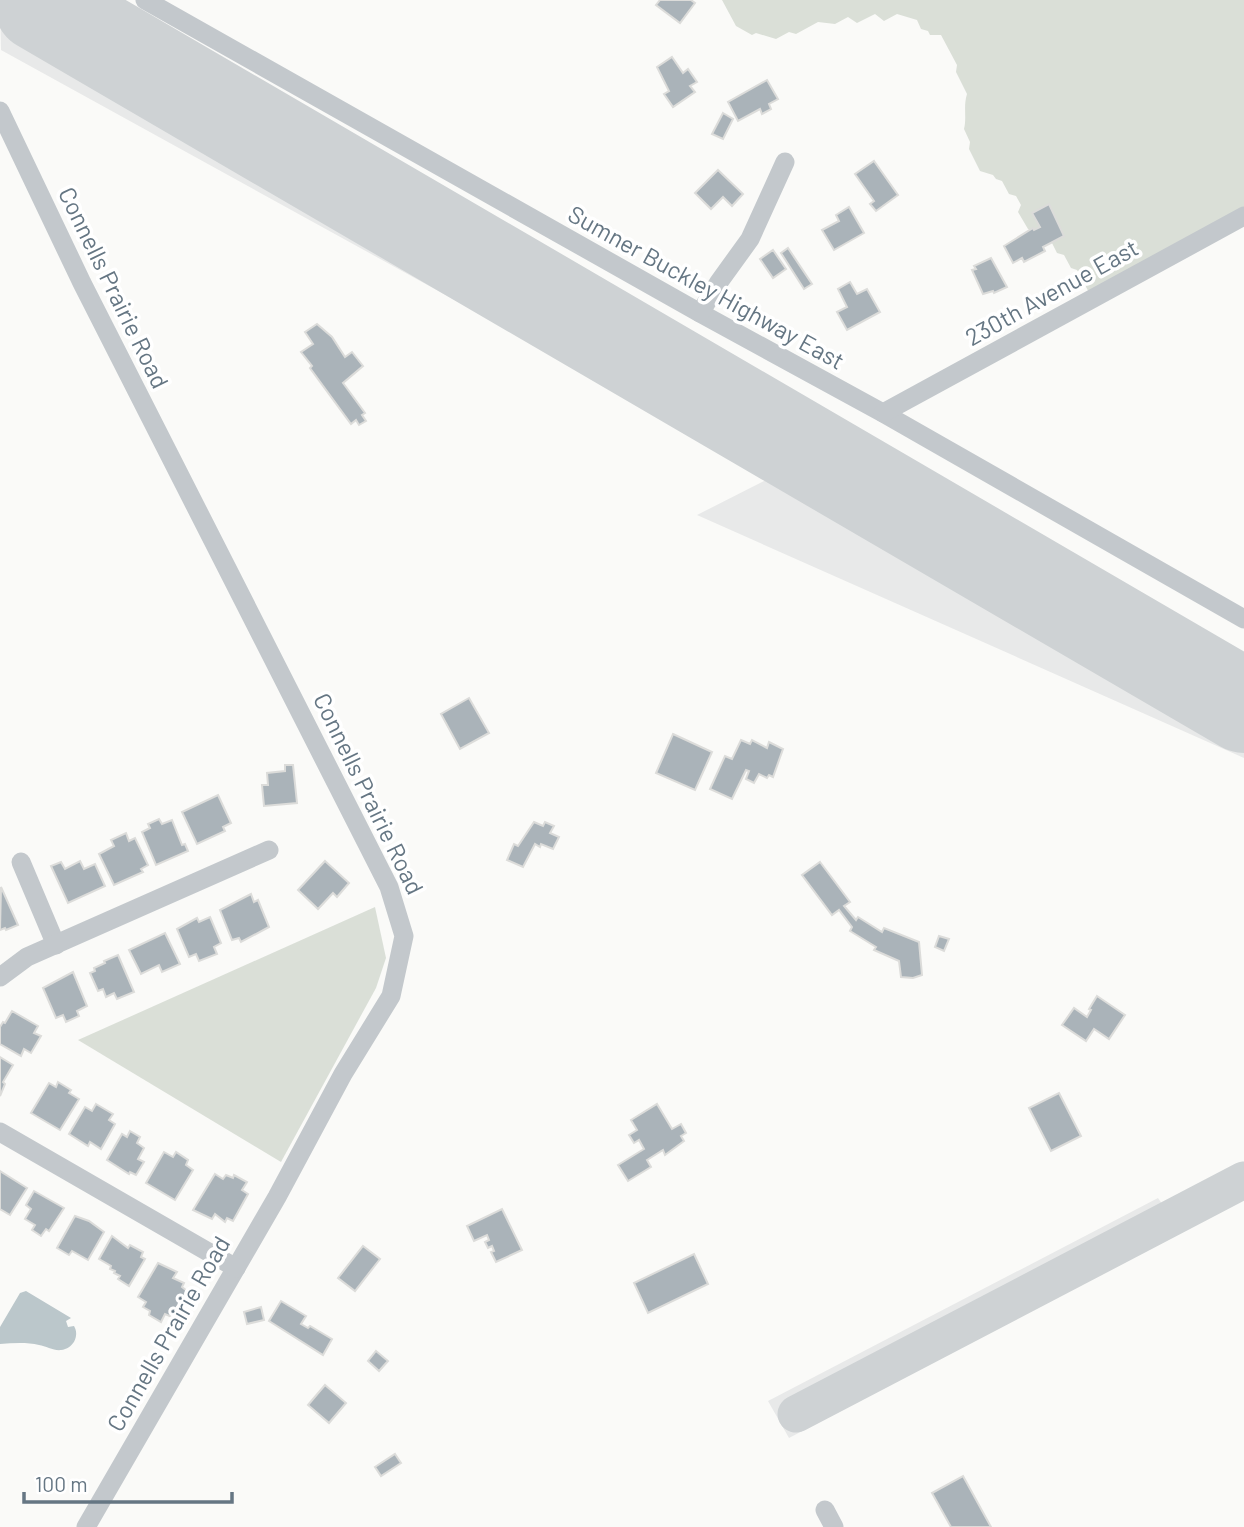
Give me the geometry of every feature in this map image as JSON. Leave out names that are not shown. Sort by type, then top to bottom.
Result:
[{"type":"street","name":"Sumner Buckley Highway East","points":[[145,0],[700,313],[883,413],[1244,619]]},
{"type":"street","name":"Connells Prairie Road","points":[[0,111],[82,283],[389,887],[403,929],[401,953],[391,996],[343,1074],[236,1268],[86,1527]]},
{"type":"street","points":[[700,313],[761,220],[785,162]]},
{"type":"street","name":"230th Avenue East","points":[[883,413],[1244,216]]},
{"type":"street","points":[[0,977],[27,957],[269,850]]},
{"type":"street","points":[[21,862],[56,945]]},
{"type":"street","points":[[0,1132],[236,1268]]},
{"type":"shaded area","points":[[0,0],[44,0],[53,10],[1244,695],[1244,758],[697,515],[774,476],[1,50]]},
{"type":"shaded area","points":[[722,0],[1244,0],[1244,209],[1093,300],[1077,270],[1071,268],[1064,255],[1057,253],[1050,239],[1028,229],[1018,212],[1021,205],[1016,196],[1009,194],[1002,181],[980,171],[969,149],[970,142],[964,129],[967,94],[956,72],[957,65],[941,35],[930,35],[928,31],[921,29],[917,20],[897,14],[884,21],[875,14],[857,23],[848,17],[835,24],[818,22],[796,34],[789,32],[776,39],[756,33],[752,35],[736,26]]},
{"type":"shaded area","points":[[375,907],[386,958],[376,988],[281,1162],[78,1040]]},
{"type":"shaded area","points":[[1244,1174],[1244,1200],[789,1438],[768,1401],[1158,1198],[1169,1214]]},
{"type":"shaded area","points":[[26,1291],[71,1318],[66,1321],[68,1327],[74,1326],[76,1334],[69,1347],[58,1350],[30,1343],[0,1344],[0,1327],[20,1293]]},
{"type":"building","points":[[660,0],[691,0],[695,3],[680,23],[656,5]]},
{"type":"building","points":[[672,57],[683,73],[688,69],[697,82],[690,86],[695,92],[673,107],[664,94],[669,91],[657,67]]},
{"type":"building","points":[[767,80],[778,99],[769,104],[771,109],[762,114],[760,109],[738,121],[728,102]]},
{"type":"building","points":[[723,113],[733,119],[723,139],[712,134]]},
{"type":"building","points":[[874,161],[898,195],[876,211],[870,204],[874,201],[855,174]]},
{"type":"building","points":[[718,170],[743,194],[732,206],[723,197],[711,209],[695,193]]},
{"type":"building","points":[[1049,204],[1064,236],[1043,247],[1045,251],[1024,262],[1022,258],[1013,263],[1004,246],[1033,228],[1034,230],[1040,227],[1032,213]]},
{"type":"building","points":[[849,207],[864,233],[834,250],[822,230],[839,221],[836,215]]},
{"type":"building","points":[[788,248],[812,284],[804,289],[781,253]]},
{"type":"building","points":[[773,250],[786,269],[773,278],[760,259]]},
{"type":"building","points":[[991,258],[1007,287],[994,293],[983,294],[972,270],[976,269],[974,266]]},
{"type":"building","points":[[850,282],[857,294],[867,289],[880,312],[847,330],[837,312],[847,307],[838,289]]},
{"type":"building","points":[[317,324],[332,337],[345,357],[352,352],[363,366],[343,383],[365,413],[362,415],[366,421],[359,425],[356,420],[351,424],[301,352],[313,344],[305,332]]},
{"type":"building","points":[[469,698],[489,733],[460,749],[441,714]]},
{"type":"building","points":[[673,734],[712,752],[695,790],[656,773]]},
{"type":"building","points":[[741,740],[750,744],[752,740],[767,748],[769,742],[783,749],[773,777],[769,775],[767,778],[759,774],[754,783],[746,779],[749,771],[746,770],[732,799],[710,789],[725,756],[732,759]]},
{"type":"building","points":[[285,765],[293,765],[297,803],[264,806],[262,785],[268,785],[267,773],[285,771]]},
{"type":"building","points":[[218,795],[231,823],[223,827],[225,831],[197,844],[182,812]]},
{"type":"building","points":[[159,819],[162,824],[172,820],[182,845],[185,844],[188,851],[156,865],[142,832],[150,828],[148,824]]},
{"type":"building","points":[[534,822],[543,826],[545,822],[554,826],[550,833],[559,837],[553,849],[535,844],[523,867],[507,860],[514,844],[518,846]]},
{"type":"building","points":[[126,833],[129,841],[135,838],[148,865],[141,869],[143,872],[114,885],[99,854],[114,846],[111,840]]},
{"type":"building","points":[[80,861],[84,869],[95,864],[105,886],[68,903],[51,866],[61,862],[65,869]]},
{"type":"building","points":[[325,861],[349,883],[337,897],[333,893],[318,909],[298,890]]},
{"type":"building","points":[[820,862],[850,902],[844,906],[856,920],[858,917],[882,932],[884,928],[919,942],[922,975],[913,978],[901,977],[899,961],[874,950],[876,947],[850,931],[852,927],[839,910],[832,915],[802,875]]},
{"type":"building","points":[[1,887],[18,925],[6,930],[0,930]]},
{"type":"building","points":[[251,894],[254,902],[258,900],[269,927],[241,942],[239,938],[232,940],[220,910]]},
{"type":"building","points":[[210,917],[221,943],[214,947],[217,954],[199,961],[196,954],[189,957],[177,929],[197,918],[199,922]]},
{"type":"building","points":[[165,933],[180,964],[162,972],[159,965],[141,974],[129,950]]},
{"type":"building","points":[[939,936],[949,939],[944,951],[935,947]]},
{"type":"building","points":[[118,955],[134,992],[117,999],[114,993],[106,997],[103,989],[98,991],[90,973],[105,963],[104,961]]},
{"type":"building","points":[[73,972],[87,1006],[77,1011],[79,1016],[66,1022],[63,1015],[56,1018],[43,988]]},
{"type":"building","points":[[1097,996],[1125,1015],[1109,1039],[1094,1029],[1086,1041],[1062,1025],[1074,1008],[1087,1017]]},
{"type":"building","points":[[12,1011],[38,1026],[34,1033],[41,1036],[31,1053],[24,1049],[21,1056],[0,1044],[0,1027]]},
{"type":"building","points":[[0,1057],[13,1065],[3,1082],[5,1084],[0,1096]]},
{"type":"building","points":[[58,1082],[79,1099],[60,1130],[31,1113],[49,1083],[56,1087]]},
{"type":"building","points":[[1059,1093],[1081,1136],[1051,1151],[1029,1108]]},
{"type":"building","points":[[96,1104],[113,1114],[109,1120],[115,1124],[101,1149],[90,1142],[88,1146],[69,1134],[85,1107],[92,1111]]},
{"type":"building","points":[[657,1104],[672,1129],[681,1124],[686,1133],[681,1136],[684,1141],[665,1155],[663,1150],[647,1160],[651,1167],[628,1181],[618,1165],[644,1149],[639,1140],[634,1143],[629,1135],[637,1130],[631,1120]]},
{"type":"building","points":[[130,1131],[140,1137],[137,1143],[144,1148],[138,1159],[144,1162],[136,1175],[130,1172],[129,1174],[107,1160],[122,1134],[127,1137]]},
{"type":"building","points":[[164,1152],[173,1157],[176,1152],[188,1160],[186,1165],[193,1170],[175,1200],[146,1183]]},
{"type":"building","points":[[0,1171],[27,1188],[10,1215],[0,1209]]},
{"type":"building","points":[[215,1174],[223,1179],[226,1175],[233,1178],[234,1175],[247,1182],[242,1190],[248,1194],[233,1221],[227,1218],[225,1222],[215,1214],[212,1219],[193,1210]]},
{"type":"building","points":[[34,1191],[64,1208],[49,1231],[46,1229],[41,1236],[32,1230],[35,1225],[25,1219],[31,1209],[26,1205]]},
{"type":"building","points":[[502,1209],[522,1250],[496,1262],[491,1252],[494,1251],[492,1246],[488,1248],[485,1242],[489,1240],[487,1235],[474,1241],[467,1226]]},
{"type":"building","points":[[75,1216],[89,1221],[104,1232],[88,1260],[72,1251],[69,1255],[57,1248]]},
{"type":"building","points":[[112,1236],[128,1248],[130,1245],[143,1252],[141,1257],[145,1259],[129,1286],[118,1279],[120,1276],[110,1269],[111,1266],[99,1259]]},
{"type":"building","points":[[363,1246],[380,1259],[355,1291],[338,1278]]},
{"type":"building","points":[[694,1254],[708,1284],[648,1313],[634,1283]]},
{"type":"building","points":[[158,1263],[177,1272],[173,1278],[184,1283],[182,1287],[187,1291],[172,1317],[165,1314],[161,1322],[149,1315],[150,1311],[143,1307],[146,1302],[138,1297]]},
{"type":"building","points":[[281,1301],[306,1316],[301,1324],[308,1328],[310,1326],[332,1339],[323,1355],[269,1321]]},
{"type":"building","points":[[261,1307],[264,1320],[247,1324],[244,1312]]},
{"type":"building","points":[[376,1351],[388,1361],[379,1371],[368,1361]]},
{"type":"building","points":[[325,1385],[346,1403],[329,1423],[308,1405]]},
{"type":"building","points":[[395,1454],[401,1463],[381,1476],[375,1467]]},
{"type":"building","points":[[963,1476],[991,1527],[951,1527],[932,1493]]},
{"type":"taxiway","points":[[796,1414],[1244,1180]]},
{"type":"runway","points":[[41,5],[1244,706]]}]
